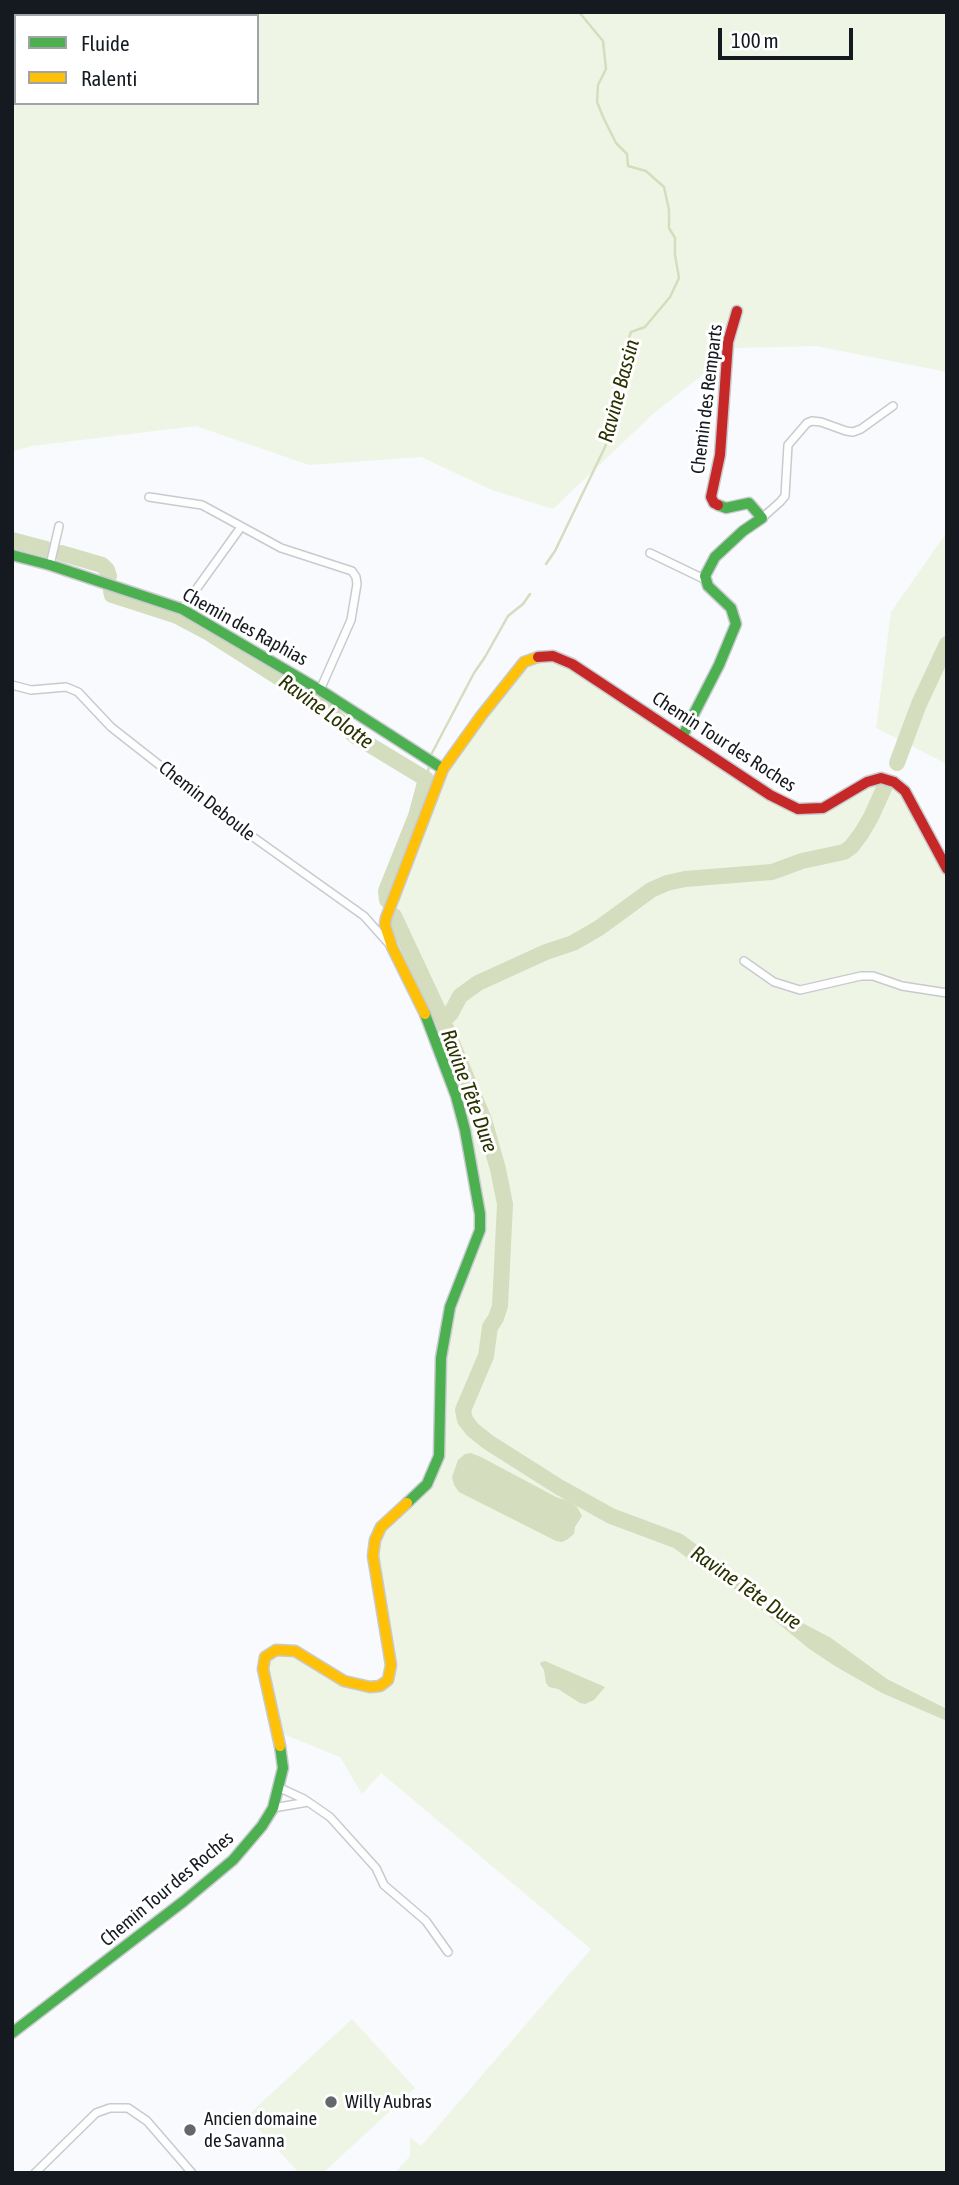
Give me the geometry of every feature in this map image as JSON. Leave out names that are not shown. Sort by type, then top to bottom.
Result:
[{"type":"street","name":"Chemin des Remparts","points":[[737,311],[728,342],[720,455],[711,497],[714,503],[726,508],[749,503],[762,518]]},
{"type":"street","points":[[706,580],[709,566],[715,557],[785,496],[788,446],[807,423],[821,422],[853,432],[893,406]]},
{"type":"street","points":[[149,497],[202,505],[296,554],[352,571],[356,577],[356,599],[351,620],[320,690]]},
{"type":"street","points":[[50,565],[59,526]]},
{"type":"street","points":[[182,609],[241,527]]},
{"type":"street","points":[[650,553],[706,580],[715,595],[731,608],[736,624],[719,665],[682,737]]},
{"type":"street","name":"Chemin des Raphias","points":[[12,555],[182,609],[320,690],[443,769]]},
{"type":"street","name":"Chemin Tour des Roches","points":[[12,2033],[184,1901],[249,1844],[273,1808],[283,1768],[282,1752],[263,1670],[265,1657],[276,1650],[295,1651],[344,1681],[370,1687],[380,1686],[388,1680],[391,1665],[373,1556],[375,1540],[382,1527],[427,1484],[439,1456],[441,1359],[450,1307],[480,1230],[480,1214],[456,1096],[431,1028],[392,947],[385,925],[388,910],[443,769],[524,662],[537,657],[553,656],[572,664],[770,795],[798,809],[823,808],[867,782],[889,779],[905,791],[947,869]]},
{"type":"street","name":"Chemin Deboule","points":[[12,685],[31,690],[66,687],[78,692],[111,727],[232,822],[364,916],[392,947]]},
{"type":"street","points":[[744,961],[774,982],[800,990],[848,978],[873,976],[902,986],[947,993]]},
{"type":"street","points":[[280,1788],[309,1802],[330,1817],[376,1868],[384,1885],[426,1921],[448,1952]]},
{"type":"street","points":[[273,1808],[309,1802]]},
{"type":"street","points":[[35,2173],[96,2113],[110,2108],[128,2108],[147,2121],[192,2173]]},
{"type":"shaded area","points":[[12,12],[947,12],[947,372],[816,346],[736,348],[653,414],[553,509],[492,490],[421,457],[309,465],[196,426],[31,446],[12,452]]},
{"type":"shaded area","points":[[947,532],[947,764],[876,728],[891,612]]},
{"type":"shaded area","points":[[553,656],[770,795],[809,810],[867,782],[894,782],[947,869],[947,2173],[395,2173],[410,2156],[410,2137],[421,2146],[591,1949],[381,1773],[362,1794],[340,1757],[278,1732],[265,1657],[295,1651],[357,1685],[388,1680],[375,1540],[427,1484],[439,1456],[438,1434],[450,1307],[479,1230],[462,1116],[385,925],[443,769],[524,662]]},
{"type":"shaded area","name":"Willy Aubras","points":[[352,2019],[415,2088],[323,2173],[299,2173],[247,2116]]},
{"type":"water","points":[[471,1453],[577,1507],[582,1516],[574,1534],[562,1542],[556,1541],[459,1492],[452,1477],[458,1460]]},
{"type":"water","points":[[694,1551],[701,1552],[713,1564],[778,1610],[831,1638],[887,1679],[947,1709],[947,1721],[882,1693],[808,1648],[744,1595],[706,1571]]},
{"type":"water","points":[[545,1661],[605,1687],[594,1700],[580,1703],[558,1689],[549,1687],[540,1664]]},
{"type":"waterway","name":"Ravine Bassin","points":[[546,564],[555,551],[605,447],[620,399],[625,350],[631,332],[645,327],[670,297],[679,278],[675,238],[669,228],[669,210],[664,187],[646,171],[628,166],[627,154],[616,143],[604,119],[597,102],[598,85],[606,69],[603,41],[579,12]]},
{"type":"waterway","name":"Ravine Lolotte","points":[[12,540],[46,549]]},
{"type":"waterway","name":"Ravine Lolotte","points":[[61,553],[102,565],[109,576]]},
{"type":"waterway","name":"Ravine Lolotte","points":[[111,591],[112,595],[177,616],[209,633],[300,691],[332,714],[355,736],[426,779],[416,816],[386,891],[387,900]]},
{"type":"waterway","name":"Ravine Bassin","points":[[432,753],[508,616],[523,604],[530,594]]},
{"type":"waterway","name":"Ravine Tête Dure","points":[[897,763],[919,704],[947,644]]},
{"type":"waterway","name":"Ravine Bassin","points":[[426,779],[429,767]]},
{"type":"waterway","name":"Ravine Tête Dure","points":[[443,1021],[451,1013],[460,996],[478,983],[546,952],[573,943],[599,928],[651,890],[667,883],[685,879],[772,872],[802,861],[844,852],[861,834],[885,786]]},
{"type":"waterway","name":"Ravine Tête Dure","points":[[394,916],[443,1021],[484,1120],[505,1204],[500,1306],[490,1327],[486,1356],[463,1410],[465,1420],[488,1442],[559,1487],[611,1516],[678,1541],[709,1564]]},
{"type":"traffic: fast","points":[[682,737],[719,665],[736,624],[731,608],[708,586],[705,576],[715,557],[743,531],[762,518],[749,503],[726,508],[718,505]]},
{"type":"traffic: fast","points":[[12,555],[182,609],[320,690],[443,769]]},
{"type":"traffic: fast","points":[[407,1503],[427,1484],[439,1456],[441,1358],[450,1307],[480,1230],[480,1214],[465,1130],[456,1096],[425,1014]]},
{"type":"traffic: fast","points":[[12,2033],[233,1860],[262,1826],[273,1808],[283,1768],[280,1746]]},
{"type":"traffic: slow","points":[[425,1014],[392,947],[385,925],[386,918],[443,769],[524,662],[538,657]]},
{"type":"traffic: slow","points":[[280,1746],[263,1669],[265,1657],[276,1650],[295,1651],[344,1681],[370,1687],[380,1686],[388,1680],[391,1665],[373,1556],[375,1540],[381,1527],[407,1503]]},
{"type":"traffic: jam","points":[[718,505],[711,497],[720,455],[728,342],[737,311]]},
{"type":"traffic: jam","points":[[538,657],[553,656],[572,664],[770,795],[798,809],[823,808],[867,782],[881,778],[894,782],[905,791],[947,869]]},
{"type":"place","name":"Willy Aubras","points":[[331,2102]]},
{"type":"place","name":"Ancien domaine de Savanna","points":[[190,2130]]}]
